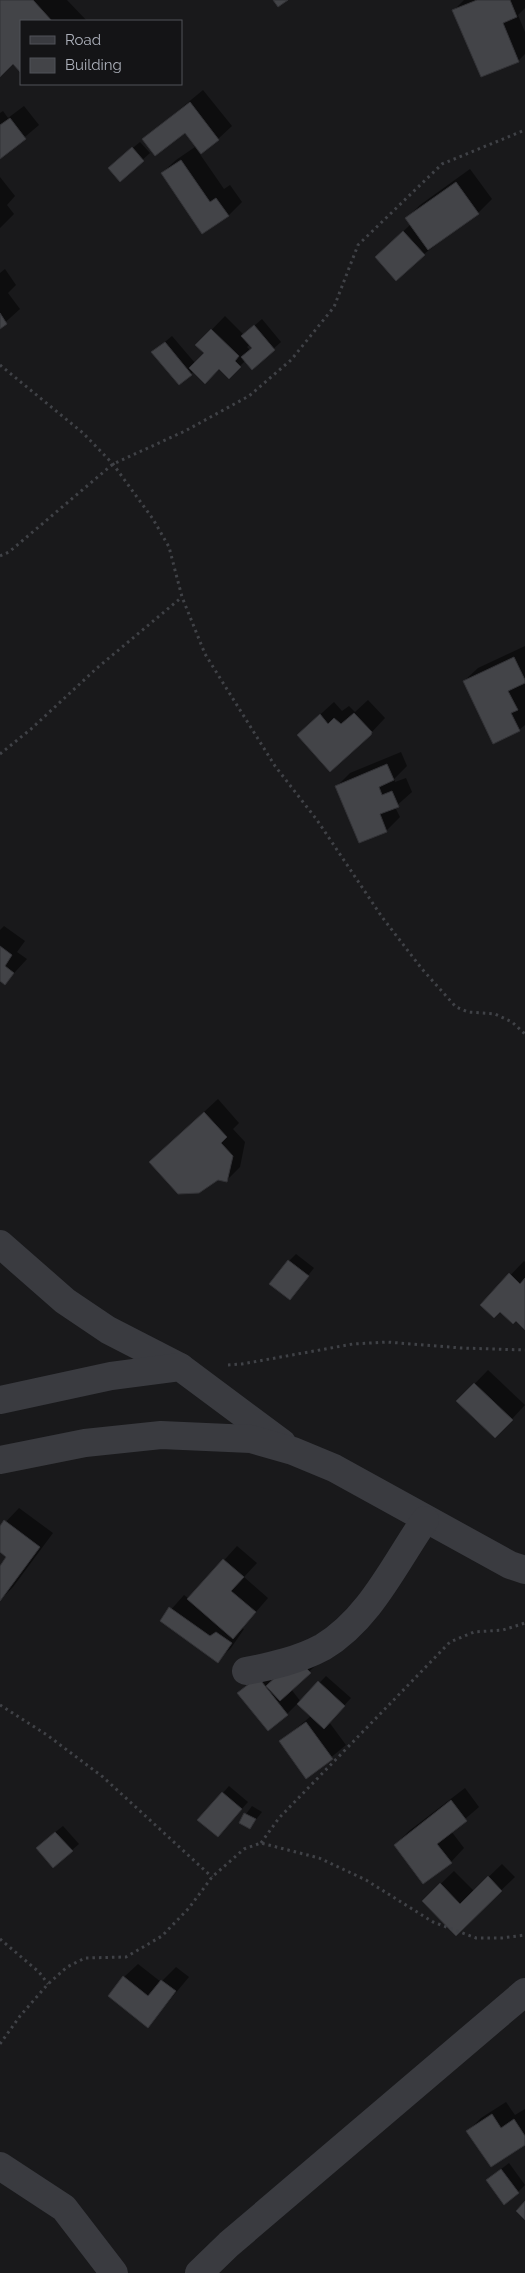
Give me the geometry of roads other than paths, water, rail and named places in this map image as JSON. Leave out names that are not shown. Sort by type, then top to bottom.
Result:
[{"type":"street","points":[[0,1244],[65,1301],[108,1330],[180,1367],[293,1451]]},
{"type":"street","points":[[0,1400],[111,1376],[180,1367]]},
{"type":"street","points":[[0,1460],[85,1443],[161,1435],[251,1439],[293,1451],[334,1468],[425,1520],[510,1565],[525,1570]]},
{"type":"street","points":[[246,1671],[295,1658],[323,1646],[344,1630],[366,1608],[425,1520]]},
{"type":"street","points":[[198,2273],[229,2244],[525,1992]]},
{"type":"street","points":[[0,2166],[64,2208],[114,2273]]}]
